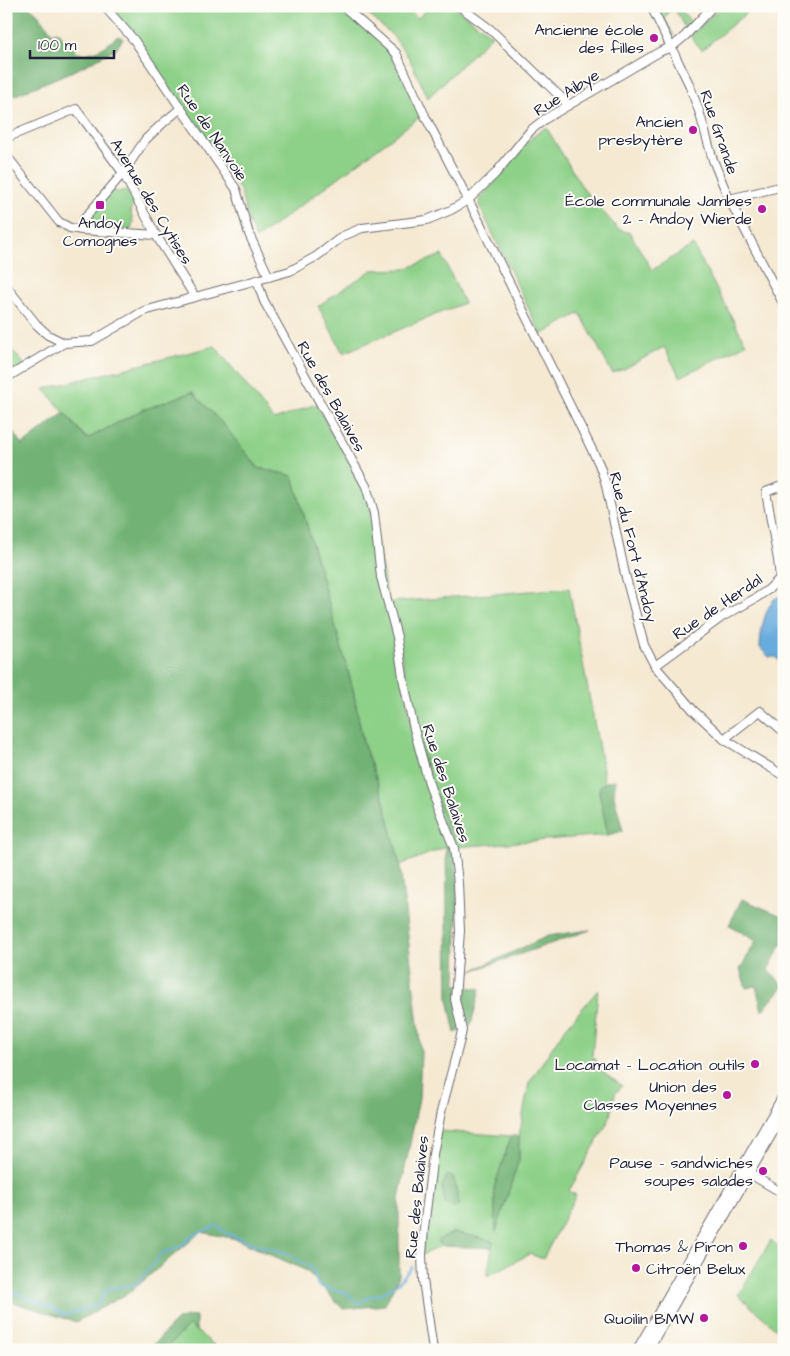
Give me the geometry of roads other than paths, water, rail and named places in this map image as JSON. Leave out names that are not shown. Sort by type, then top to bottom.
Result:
[{"type":"main road","points":[[647,1350],[784,1096]]},
{"type":"main road","points":[[638,1350],[745,1171],[784,1111]]},
{"type":"street","name":"Rue de Nanvoie","points":[[104,6],[134,40],[150,62],[236,189],[249,234],[269,277]]},
{"type":"street","name":"Rue du Fort d'Andoy","points":[[343,6],[396,52],[425,116],[599,464],[605,481],[625,574],[644,645],[656,666],[694,711],[724,739],[784,776]]},
{"type":"street","points":[[459,6],[490,29],[569,105]]},
{"type":"street","name":"Rue Grande","points":[[651,6],[689,84],[713,160],[729,199],[784,305]]},
{"type":"street","name":"Rue Aibye","points":[[64,343],[92,340],[144,312],[290,271],[317,256],[343,236],[362,228],[427,220],[451,210],[468,200],[495,174],[531,130],[569,105],[661,51],[672,47],[713,6]]},
{"type":"street","points":[[82,230],[84,219],[123,173],[145,140],[181,108]]},
{"type":"street","name":"Avenue des Cytises","points":[[6,138],[76,109],[123,173],[156,235],[195,297]]},
{"type":"street","points":[[6,155],[59,222],[70,228],[156,235]]},
{"type":"street","points":[[729,199],[784,186]]},
{"type":"street","name":"Rue des Balaives","points":[[257,281],[264,301],[366,486],[371,500],[381,577],[397,637],[414,730],[430,787],[454,848],[460,931],[455,999],[462,1030],[441,1112],[424,1228],[423,1280],[432,1350]]},
{"type":"street","points":[[6,286],[37,325],[48,335],[64,343]]},
{"type":"street","points":[[6,378],[64,343]]},
{"type":"street","name":"Rue de Herdal","points":[[656,666],[722,617],[769,589],[780,578],[766,492],[784,485]]},
{"type":"street","points":[[724,739],[760,711],[784,732]]},
{"type":"street","points":[[745,1171],[784,1194]]},
{"type":"water","points":[[784,595],[784,666],[776,657],[769,657],[760,648],[767,610],[773,600]]},
{"type":"waterway","points":[[6,1288],[67,1315],[99,1304],[106,1289],[137,1284],[161,1254],[183,1245],[191,1236],[216,1226],[226,1233],[254,1244],[286,1253],[313,1269],[318,1286],[347,1293],[359,1304],[368,1297],[381,1294],[398,1283],[412,1267]]},
{"type":"place","name":"Ancienne école des filles","points":[[654,38]]},
{"type":"place","name":"Ancien presbytère","points":[[693,130]]},
{"type":"place","name":"Andoy Comognes","points":[[100,205]]},
{"type":"place","name":"École communale Jambes 2 - Andoy Wierde","points":[[762,209]]},
{"type":"place","name":"Locamat - Location outils","points":[[755,1064]]},
{"type":"place","name":"Union des Classes Moyennes","points":[[727,1095]]},
{"type":"place","name":"Pause - sandwiches soupes salades","points":[[763,1171]]},
{"type":"place","name":"Thomas & Piron","points":[[743,1246]]},
{"type":"place","name":"Citroën Belux","points":[[636,1268]]},
{"type":"place","name":"Quoilin BMW","points":[[704,1318]]}]
